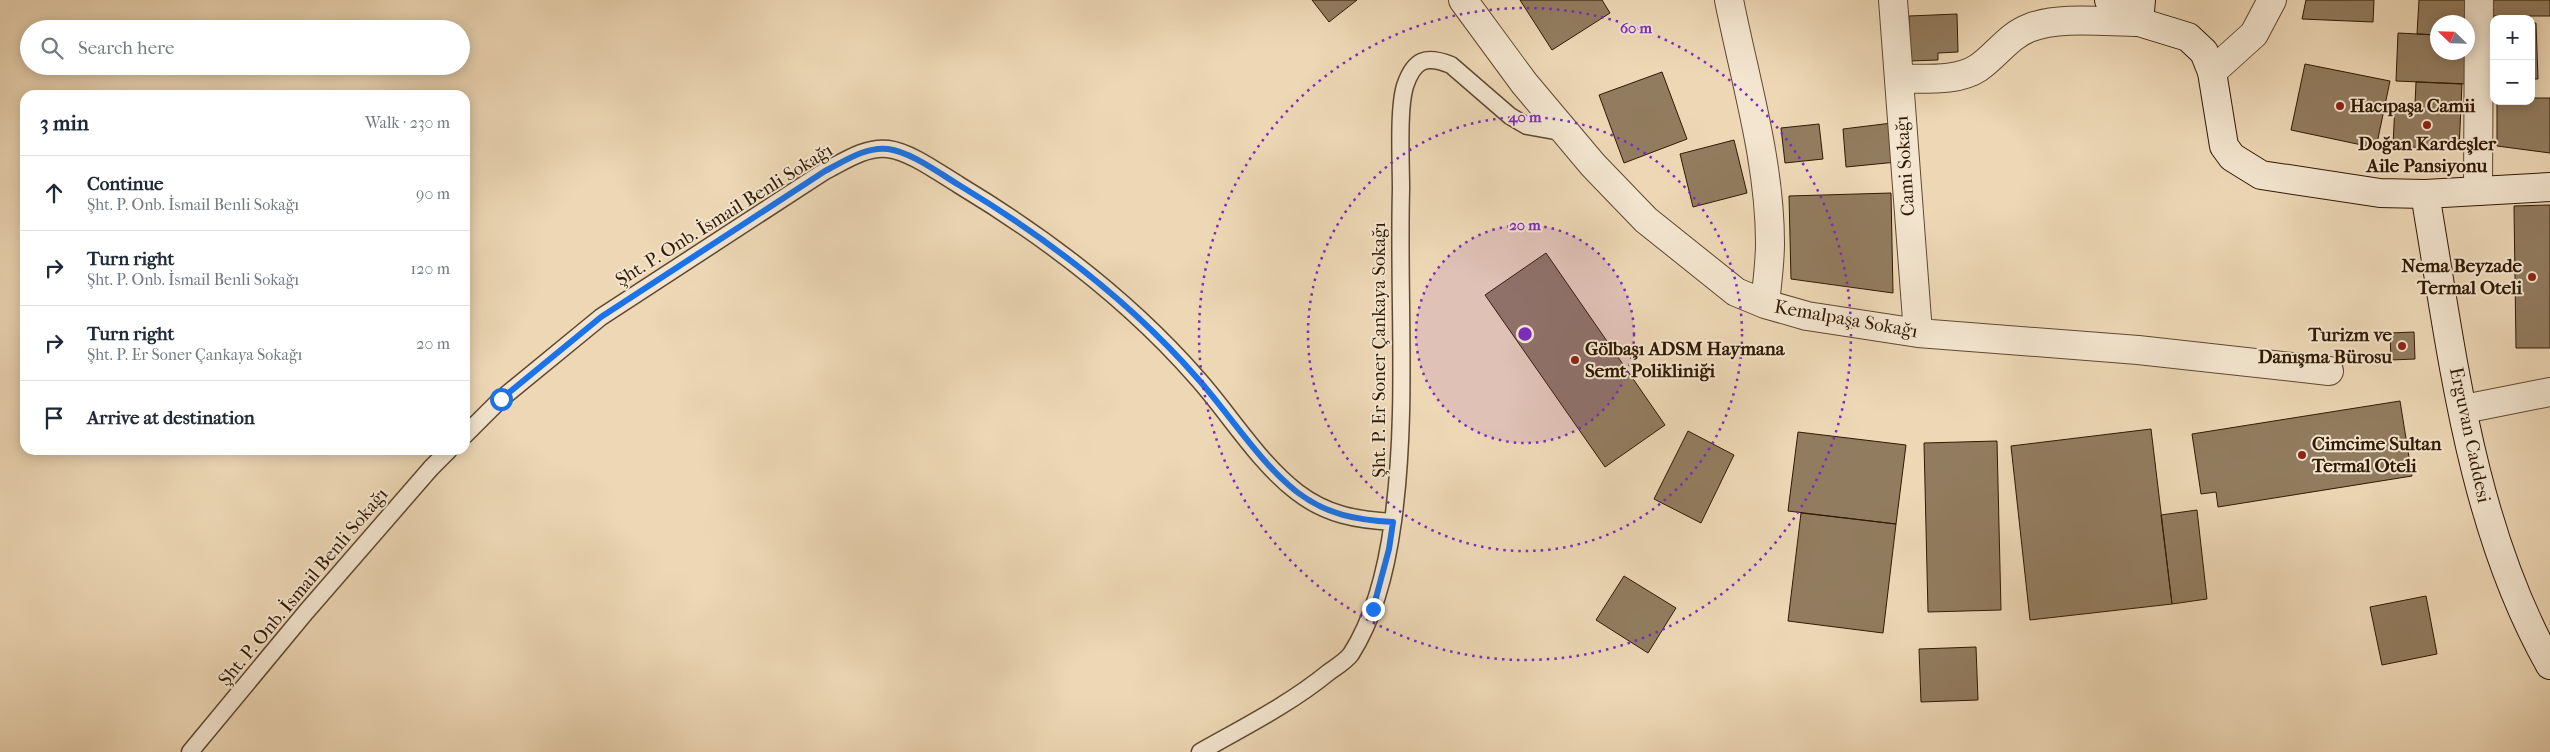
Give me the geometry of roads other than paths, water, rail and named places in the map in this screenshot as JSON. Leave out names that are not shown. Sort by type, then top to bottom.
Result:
[{"type":"street","name":"Kemalpaşa Sokağı","points":[[1463,0],[1524,83],[1593,166],[1646,220],[1736,292],[1766,304],[1807,316],[1918,333],[2138,350],[2329,371]]},
{"type":"street","points":[[1729,0],[1760,147],[1768,205],[1770,244],[1766,304]]},
{"type":"street","name":"Cami Sokağı","points":[[1893,0],[1918,333]]},
{"type":"street","points":[[2109,0],[2140,11],[2188,37],[2204,52],[2212,72],[2224,146],[2232,158],[2261,175],[2347,190],[2425,194],[2550,188]]},
{"type":"street","points":[[2212,72],[2254,34],[2272,0]]},
{"type":"street","points":[[2478,191],[2479,0]]},
{"type":"street","points":[[1899,79],[1958,76],[1976,70],[2012,37],[2029,28],[2057,22],[2140,11]]},
{"type":"street","name":"Erguvan Caddesi","points":[[2425,194],[2475,474],[2492,531],[2516,592],[2550,665]]},
{"type":"street","points":[[2464,409],[2550,392]]},
{"type":"lane","name":"Şht. P. Er Soner Çankaya Sokağı","points":[[1200,752],[1305,692],[1350,655],[1373,609],[1389,549],[1398,486],[1403,417],[1400,218],[1402,116],[1404,88],[1410,72],[1417,63],[1429,58],[1451,65],[1510,116],[1527,126],[1566,132]]},
{"type":"lane","name":"Şht. P. Onb. İsmail Benli Sokağı","points":[[470,429],[501,399],[601,317],[825,171],[860,153],[888,149],[921,162],[1013,218],[1112,293],[1171,349],[1267,462],[1297,492],[1329,510],[1353,519],[1393,522]]},
{"type":"lane","name":"Şht. P. Onb. İsmail Benli Sokağı","points":[[190,752],[306,612],[445,455]]},
{"type":"place","name":"Hacıpaşa Camii","points":[[2340,106]]},
{"type":"place","name":"Doğan Kardeşler Aile Pansiyonu","points":[[2427,125]]},
{"type":"place","name":"Nema Beyzade Termal Oteli","points":[[2532,277]]},
{"type":"place","name":"Turizm ve Danışma Bürosu","points":[[2402,346]]},
{"type":"place","name":"Gölbaşı ADSM Haymana Semt Polikliniği","points":[[1575,360]]},
{"type":"place","name":"Cimcime Sultan Termal Oteli","points":[[2302,455]]}]
